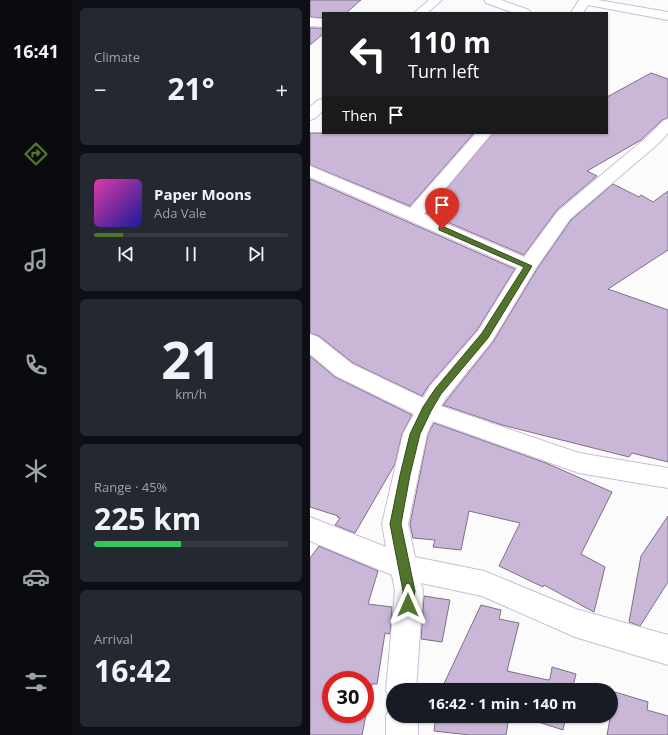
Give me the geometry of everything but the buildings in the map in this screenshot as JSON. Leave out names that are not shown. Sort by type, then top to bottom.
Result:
[{"type":"street","points":[[421,12],[436,0]]},
{"type":"street","points":[[490,0],[522,12]]},
{"type":"street","points":[[578,12],[584,1],[668,16]]},
{"type":"street","points":[[310,22],[322,23]]},
{"type":"street","points":[[310,115],[322,104]]},
{"type":"street","points":[[402,683],[409,591],[396,524],[405,475],[415,434],[438,392],[485,336],[528,266],[564,215],[606,178],[653,140],[668,124]]},
{"type":"street","points":[[413,216],[483,134]]},
{"type":"street","points":[[310,171],[528,266]]},
{"type":"street","points":[[310,342],[344,370],[427,410],[579,463],[668,478]]},
{"type":"street","points":[[310,529],[404,567],[484,584],[575,623],[668,650]]},
{"type":"street","points":[[402,723],[402,735]]},
{"type":"route","points":[[408,605],[409,591],[396,524],[405,475],[415,434],[438,392],[485,336],[528,266],[442,229]]}]
